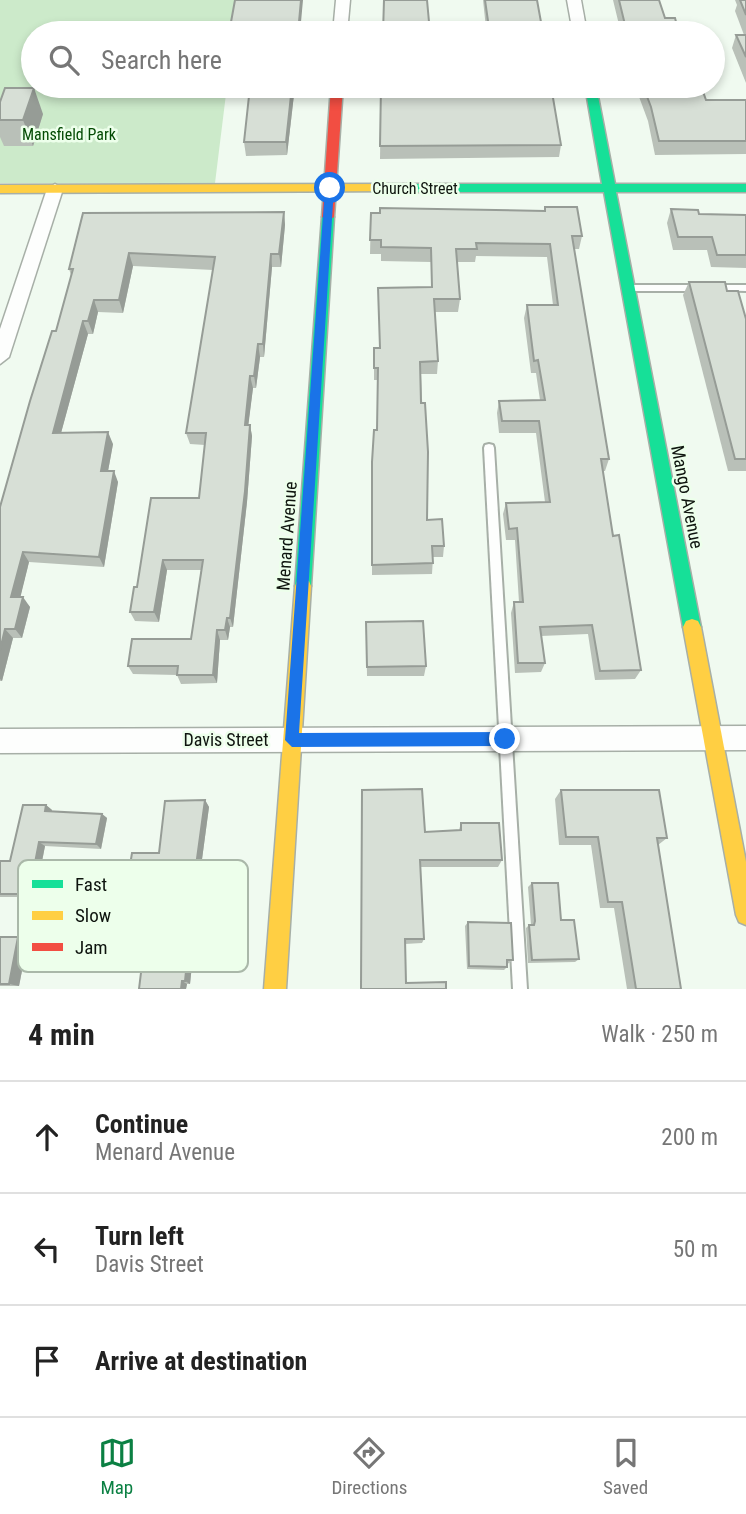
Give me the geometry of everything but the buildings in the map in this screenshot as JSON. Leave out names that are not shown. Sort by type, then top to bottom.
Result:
[{"type":"street","points":[[342,21],[343,0]]},
{"type":"street","points":[[573,0],[577,21]]},
{"type":"street","name":"Menard Avenue","points":[[275,989],[336,98]]},
{"type":"street","name":"Mango Avenue","points":[[592,98],[746,915]]},
{"type":"street","name":"Church Street","points":[[0,189],[746,188]]},
{"type":"street","points":[[0,357],[55,189]]},
{"type":"street","name":"Davis Street","points":[[0,741],[746,738]]},
{"type":"lane","points":[[628,288],[746,288]]},
{"type":"lane","points":[[489,449],[520,989]]},
{"type":"green space","name":"Mansfield Park","points":[[0,0],[237,0],[234,21],[21,21],[21,98],[226,98],[215,183],[0,183]]},
{"type":"traffic: fast","points":[[592,98],[692,627]]},
{"type":"traffic: fast","points":[[395,188],[746,188]]},
{"type":"traffic: fast","points":[[303,586],[328,217]]},
{"type":"traffic: slow","points":[[0,189],[395,188]]},
{"type":"traffic: slow","points":[[275,989],[303,586]]},
{"type":"traffic: slow","points":[[692,627],[746,915]]},
{"type":"traffic: jam","points":[[328,217],[336,98]]},
{"type":"route","points":[[330,188],[292,740],[505,739]]}]
